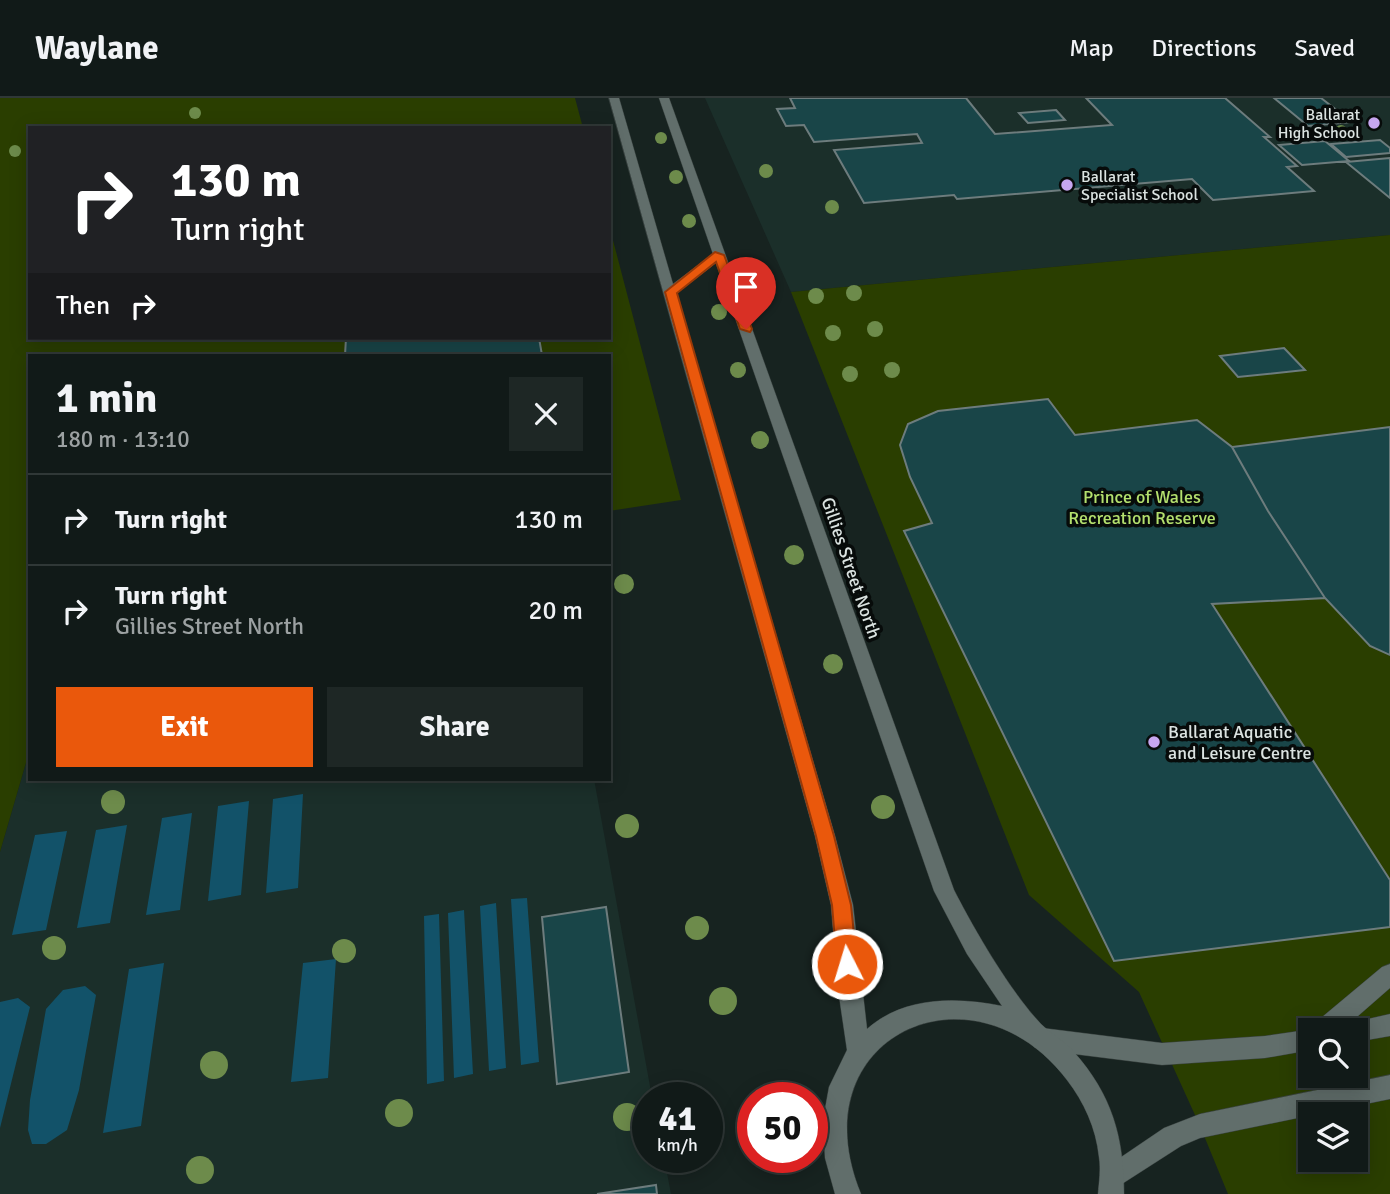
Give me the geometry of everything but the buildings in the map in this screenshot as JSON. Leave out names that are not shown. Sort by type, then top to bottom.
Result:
[{"type":"main road","points":[[614,98],[825,836],[842,905],[849,989],[859,1051]]},
{"type":"main road","name":"Gillies Street North","points":[[664,98],[944,891],[959,924],[979,956],[1039,1036]]},
{"type":"main road","points":[[671,292],[719,255]]},
{"type":"main road","points":[[1338,1018],[1390,974]]},
{"type":"main road","points":[[848,1194],[835,1152],[834,1114],[842,1079],[859,1051],[882,1029],[910,1016],[940,1010],[972,1010],[993,1015],[1039,1036],[1162,1054],[1298,1041]]},
{"type":"main road","points":[[1368,1029],[1390,1025]]},
{"type":"main road","points":[[1039,1036],[1073,1066],[1096,1099],[1113,1150],[1113,1185]]},
{"type":"main road","points":[[1113,1185],[1173,1137],[1200,1126],[1390,1087]]},
{"type":"shaded area","name":"Ballarat Specialist School","points":[[705,98],[1390,98],[1390,235],[791,292]]},
{"type":"shaded area","points":[[28,756],[28,781],[594,781],[649,1082],[632,1082],[632,1173],[667,1173],[671,1194],[0,1194],[0,852]]},
{"type":"green space","points":[[0,98],[575,98],[582,126],[28,126],[28,340],[611,340],[611,233],[681,500],[611,511],[611,354],[28,354],[28,756],[0,852]]},
{"type":"green space","name":"Prince of Wales Recreation Reserve","points":[[1390,235],[1390,1194],[1228,1194],[1139,992],[1029,895],[791,292]]},
{"type":"water","points":[[303,794],[298,888],[266,893],[273,799]]},
{"type":"water","points":[[249,801],[241,895],[208,901],[218,806]]},
{"type":"water","points":[[192,813],[180,910],[146,915],[162,818]]},
{"type":"water","points":[[127,825],[110,923],[77,928],[96,830]]},
{"type":"water","points":[[67,831],[46,930],[12,935],[35,835]]},
{"type":"water","points":[[527,898],[539,1062],[521,1065],[511,899]]},
{"type":"water","points":[[496,903],[506,1068],[489,1071],[480,906]]},
{"type":"water","points":[[464,910],[473,1074],[454,1078],[448,913]]},
{"type":"water","points":[[439,914],[444,1081],[427,1084],[424,916]]},
{"type":"water","points":[[336,959],[328,1078],[291,1082],[303,963]]},
{"type":"water","points":[[164,963],[141,1126],[103,1133],[129,969]]},
{"type":"water","points":[[85,986],[96,995],[79,1090],[67,1130],[46,1144],[32,1144],[28,1130],[30,1100],[46,1009],[63,990]]},
{"type":"water","points":[[18,998],[30,1007],[0,1128],[0,1002]]},
{"type":"place","name":"Ballarat High School","points":[[1374,123]]},
{"type":"place","name":"Ballarat Specialist School","points":[[1067,185]]},
{"type":"place","name":"Ballarat Aquatic and Leisure Centre","points":[[1154,742]]},
{"type":"route","points":[[746,329],[719,255],[671,292],[825,836],[842,905],[847,964]]}]
